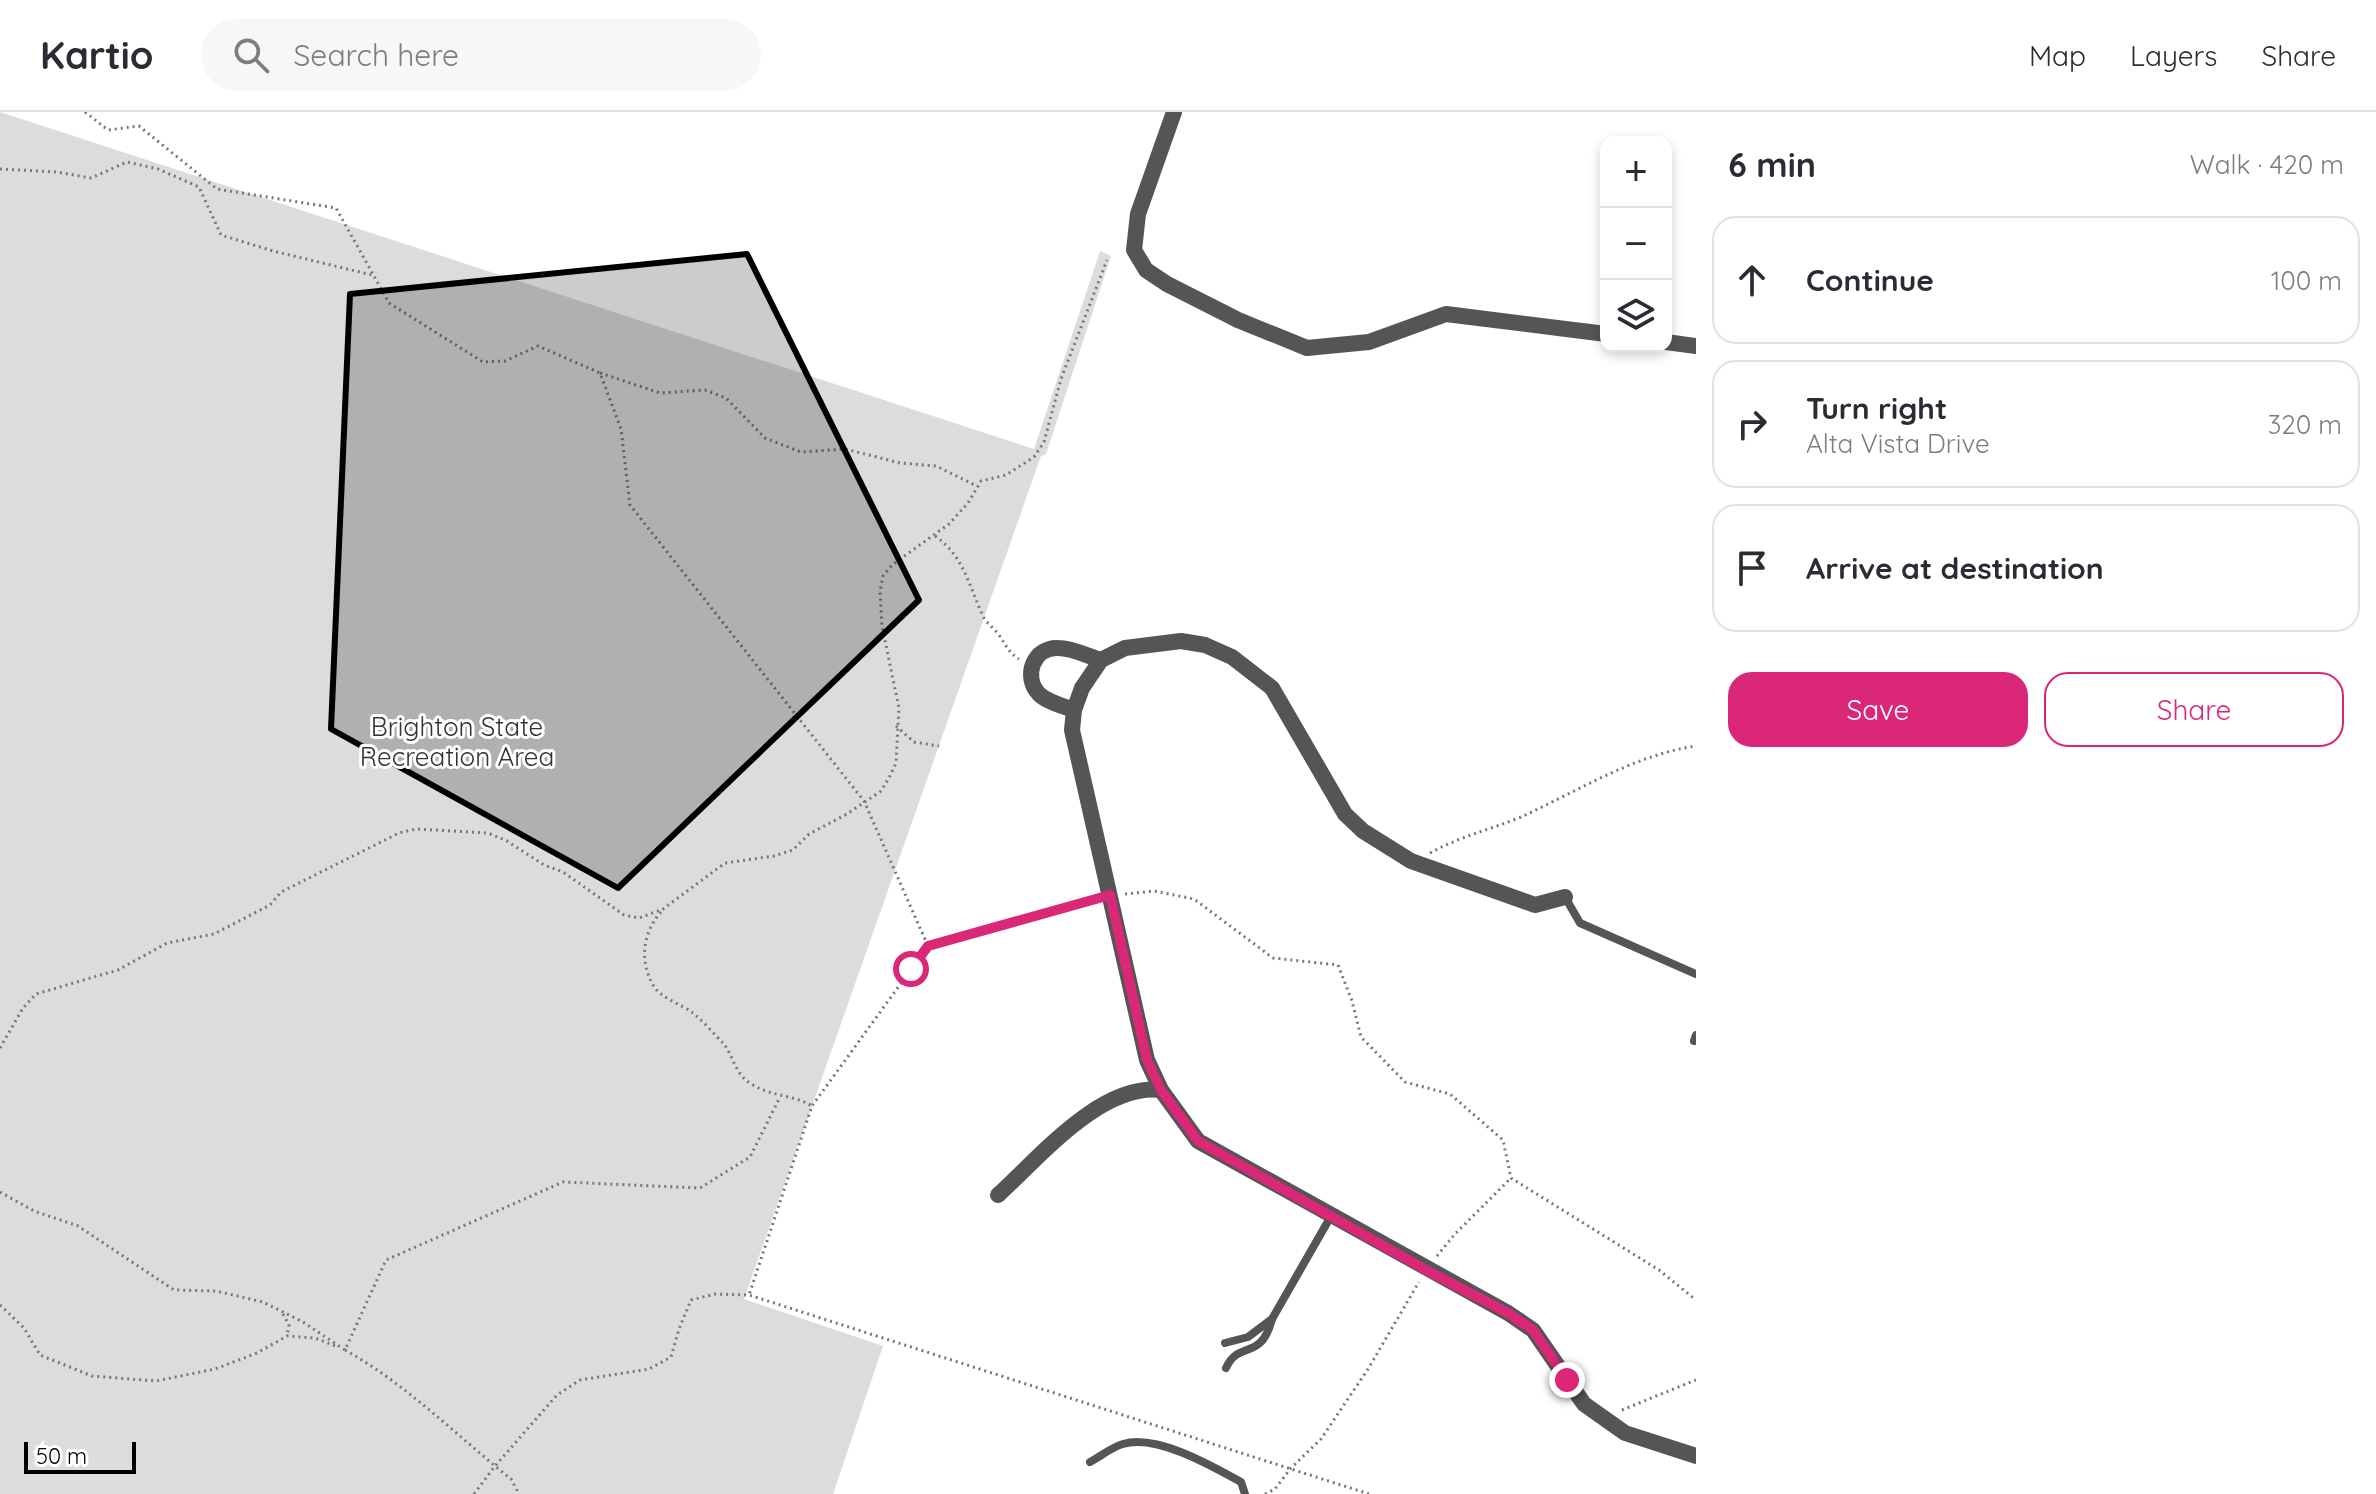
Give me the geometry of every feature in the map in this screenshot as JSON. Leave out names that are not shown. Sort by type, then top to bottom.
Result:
[{"type":"street","points":[[1174,112],[1138,214],[1134,250],[1146,270],[1167,284],[1238,320],[1307,348],[1369,342],[1446,314],[1600,333]]},
{"type":"street","points":[[1672,343],[1696,346]]},
{"type":"street","points":[[1565,897],[1535,905],[1414,862],[1363,831],[1345,814],[1272,688],[1232,657],[1205,645],[1181,641],[1125,648],[1101,660],[1082,688],[1074,710],[1072,730],[1147,1060],[1161,1090],[1198,1141],[1508,1313],[1533,1330],[1584,1404],[1625,1433],[1696,1456]]},
{"type":"street","points":[[1074,710],[1043,698],[1037,692],[1030,676],[1036,656],[1061,647],[1101,660]]},
{"type":"street","points":[[998,1195],[1094,1110],[1129,1092],[1146,1088],[1161,1090]]},
{"type":"lane","points":[[1565,897],[1580,923],[1696,974]]},
{"type":"lane","points":[[1226,1368],[1239,1353],[1259,1346],[1268,1335],[1272,1319],[1331,1216]]},
{"type":"lane","points":[[1225,1343],[1248,1337],[1272,1319]]},
{"type":"lane","points":[[1090,1462],[1120,1444],[1135,1441],[1162,1446],[1192,1457],[1241,1482],[1245,1494]]},
{"type":"path","points":[[85,112],[108,130],[139,126],[217,189],[336,208],[389,303],[483,362],[505,361],[538,346],[600,373],[660,393],[705,390],[726,398],[765,438],[801,452],[845,449],[900,463],[936,466],[977,486]]},
{"type":"path","points":[[0,169],[57,172],[91,178],[127,162],[158,169],[199,187],[221,235],[374,275]]},
{"type":"path","points":[[812,1106],[802,1099],[780,1097],[747,1081],[735,1067],[724,1044],[695,1014],[654,987],[646,965],[644,942],[650,924],[663,909],[725,863],[793,850],[809,834],[881,791],[896,763],[899,708],[882,626],[880,592],[883,576],[892,565],[935,536],[968,503],[981,481],[1006,475],[1034,457],[1044,442],[1061,379],[1107,260]]},
{"type":"path","points":[[600,373],[621,429],[630,505],[864,801],[928,946]]},
{"type":"path","points":[[1044,442],[1049,445]]},
{"type":"path","points":[[935,536],[955,555],[975,591],[984,618],[1009,653],[1032,667]]},
{"type":"path","points":[[896,726],[914,742],[939,746]]},
{"type":"path","points":[[1414,862],[1457,838],[1517,818],[1667,750],[1696,746]]},
{"type":"path","points":[[0,1048],[23,1008],[36,994],[118,970],[167,943],[214,934],[242,922],[270,905],[281,892],[364,848],[416,829],[488,833],[507,841],[544,865],[563,872],[624,915],[639,918],[663,909]]},
{"type":"path","points":[[749,1295],[812,1106],[928,946],[1110,895],[1154,891],[1194,899],[1273,958],[1338,965],[1361,1037],[1405,1082],[1450,1094],[1503,1140],[1511,1178],[1659,1270],[1696,1300]]},
{"type":"path","points":[[345,1350],[386,1260],[563,1182],[700,1188],[750,1157],[780,1097]]},
{"type":"path","points":[[1265,1494],[1275,1489],[1291,1468],[1321,1439],[1368,1369],[1426,1270],[1455,1234],[1511,1178]]},
{"type":"path","points":[[0,1192],[34,1211],[78,1226],[174,1290],[216,1291],[263,1302],[282,1312],[371,1364],[430,1408],[511,1479],[519,1494]]},
{"type":"path","points":[[474,1494],[557,1395],[580,1380],[649,1369],[671,1357],[691,1300],[715,1294],[749,1295],[1369,1494]]},
{"type":"path","points":[[0,1305],[24,1328],[40,1355],[92,1376],[156,1381],[215,1369],[257,1353],[287,1336],[315,1338],[345,1350]]},
{"type":"path","points":[[282,1312],[289,1325],[287,1336]]},
{"type":"path","points":[[1603,1418],[1696,1380]]},
{"type":"highlighted area","points":[[747,254],[919,600],[618,888],[331,729],[350,294]]},
{"type":"green space","name":"Brighton State Recreation Area","points":[[0,112],[1034,449],[1100,251],[1111,256],[1046,454],[1041,456],[744,1299],[883,1346],[833,1494],[0,1494]]},
{"type":"route","points":[[911,969],[928,946],[1110,895],[1147,1060],[1161,1090],[1198,1141],[1508,1313],[1533,1330],[1567,1380]]}]
